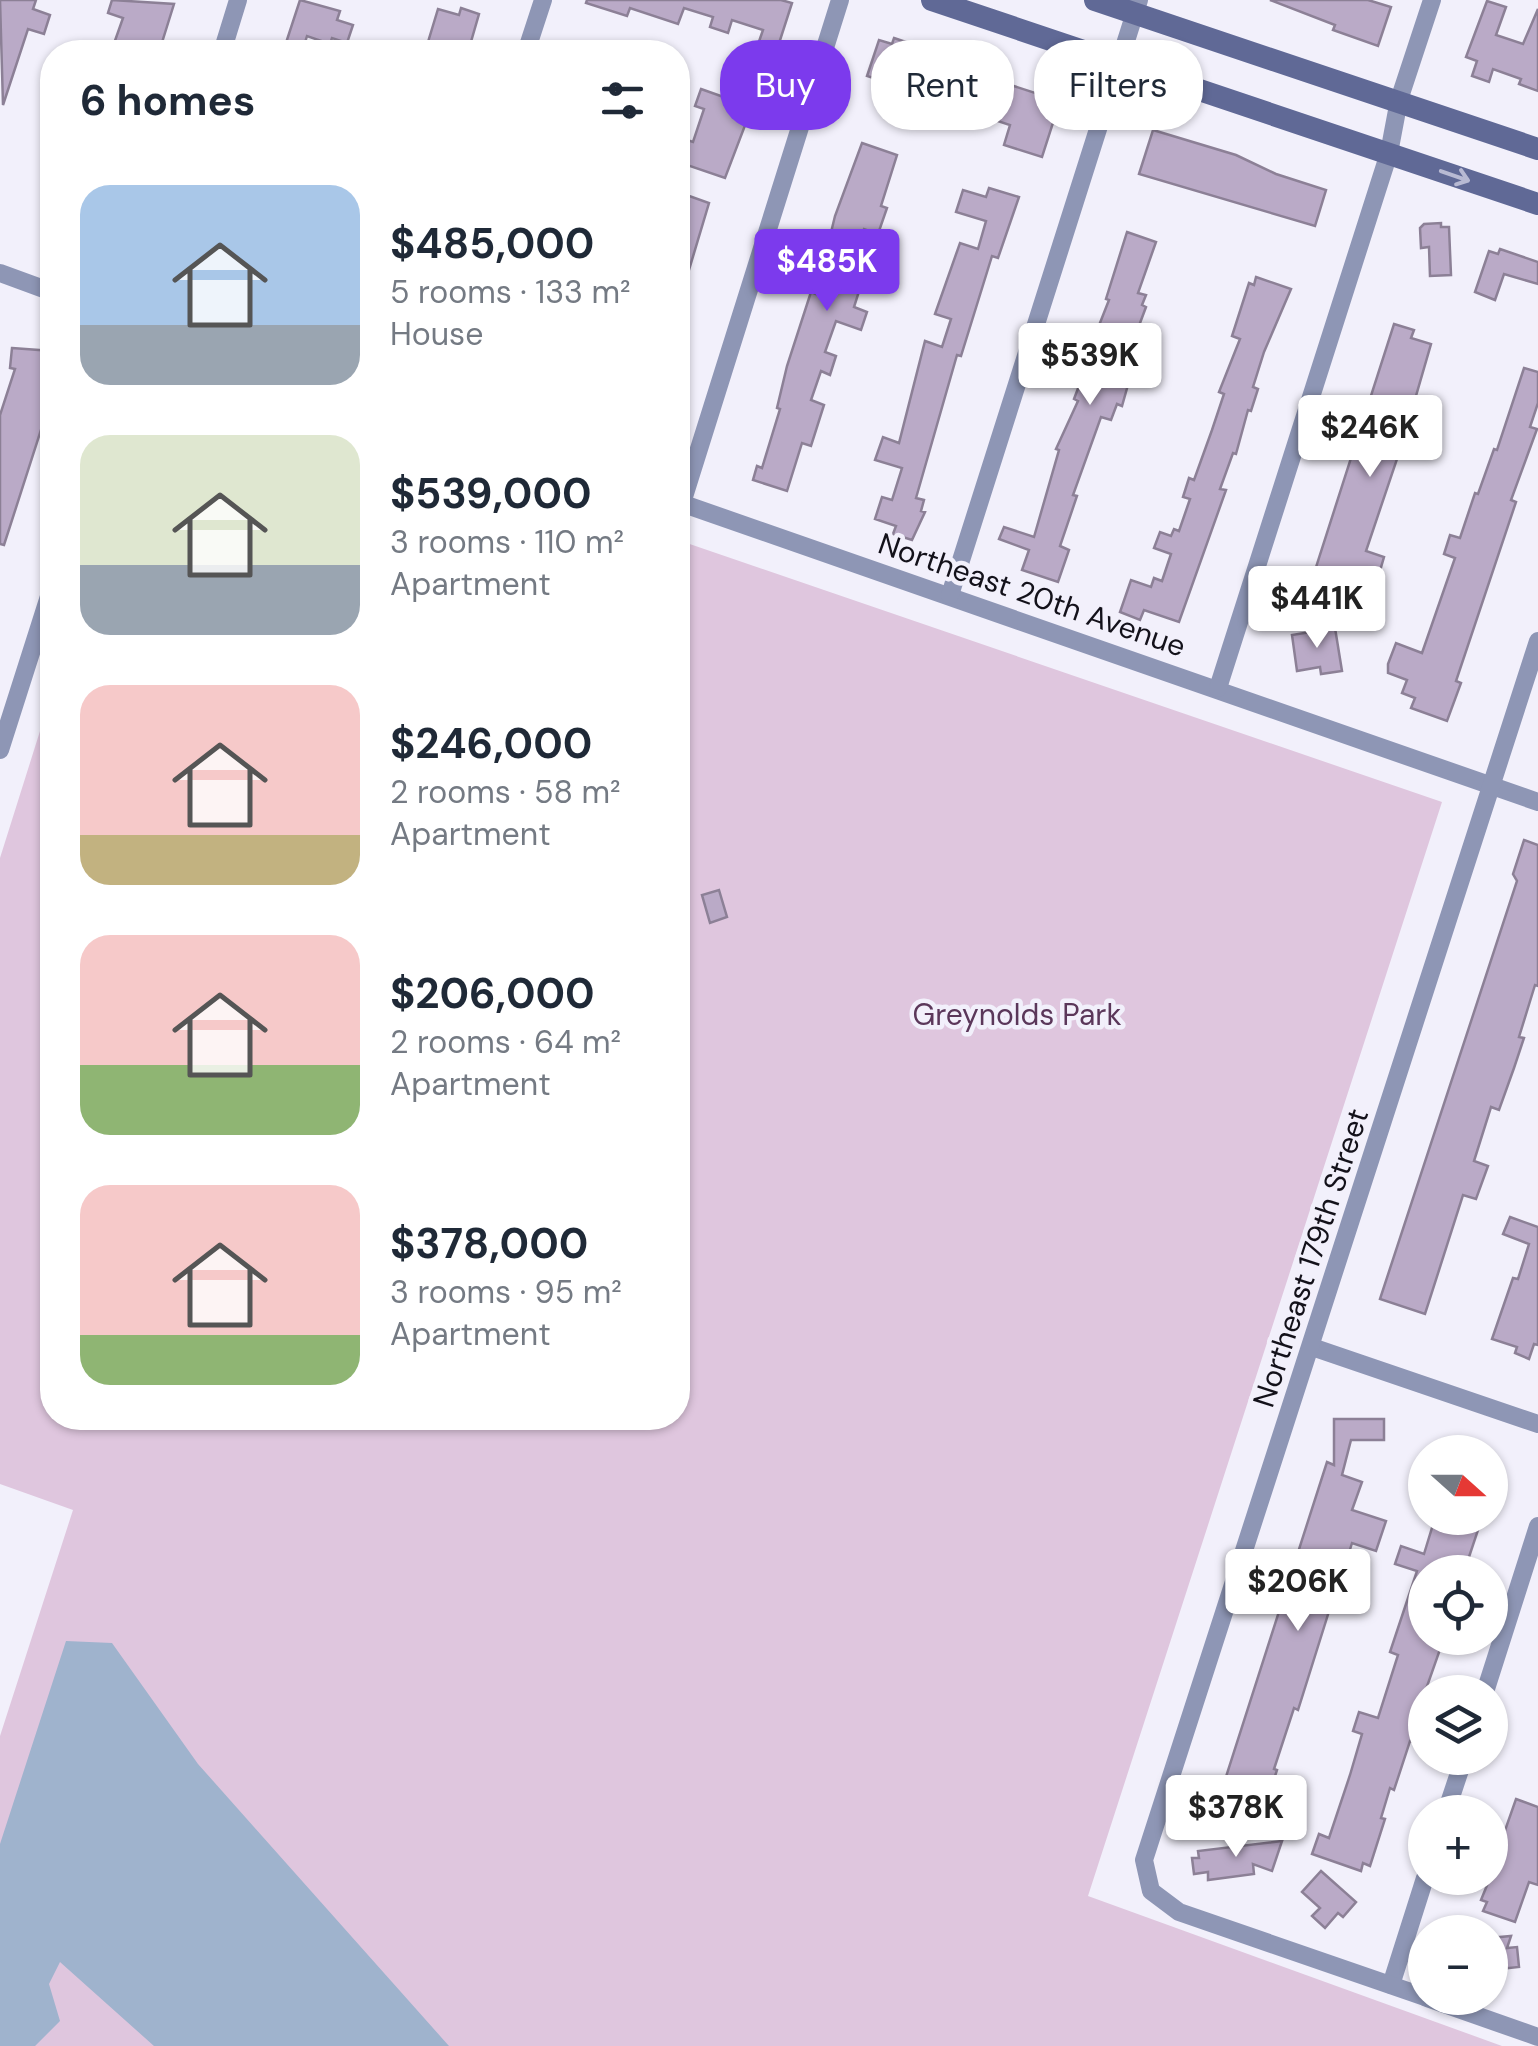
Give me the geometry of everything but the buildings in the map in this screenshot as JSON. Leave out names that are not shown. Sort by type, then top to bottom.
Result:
[{"type":"street","points":[[226,40],[238,0]]},
{"type":"street","points":[[530,40],[543,0]]},
{"type":"street","points":[[690,472],[840,0]]},
{"type":"street","points":[[932,0],[1050,40]]},
{"type":"street","points":[[1095,0],[1137,7],[1538,149]]},
{"type":"street","points":[[1218,688],[1388,153],[1399,100],[1432,0]]},
{"type":"street","points":[[1127,40],[1137,7]]},
{"type":"street","points":[[1203,92],[1538,204]]},
{"type":"street","points":[[950,595],[1099,130]]},
{"type":"street","points":[[0,274],[40,288]]},
{"type":"street","name":"Northeast 20th Avenue","points":[[690,506],[1538,802]]},
{"type":"street","points":[[0,750],[40,625]]},
{"type":"street","name":"Northeast 179th Street","points":[[1391,1985],[1180,1912],[1151,1891],[1144,1860],[1538,641]]},
{"type":"street","points":[[1312,1347],[1538,1424]]},
{"type":"street","points":[[1490,1675],[1538,1526]]},
{"type":"street","points":[[1408,1991],[1391,1985],[1420,1895]]},
{"type":"street","points":[[1478,2015],[1538,2036]]},
{"type":"green space","name":"Greynolds Park","points":[[690,544],[1442,802],[1088,1896],[1502,2046],[0,2046],[0,1736],[73,1510],[0,1484],[0,858],[40,731],[40,1430],[690,1430]]},
{"type":"water","points":[[66,1641],[112,1643],[198,1764],[449,2046],[154,2046],[60,1962],[49,1984],[60,2021],[35,2046],[0,2046],[0,1844]]}]
